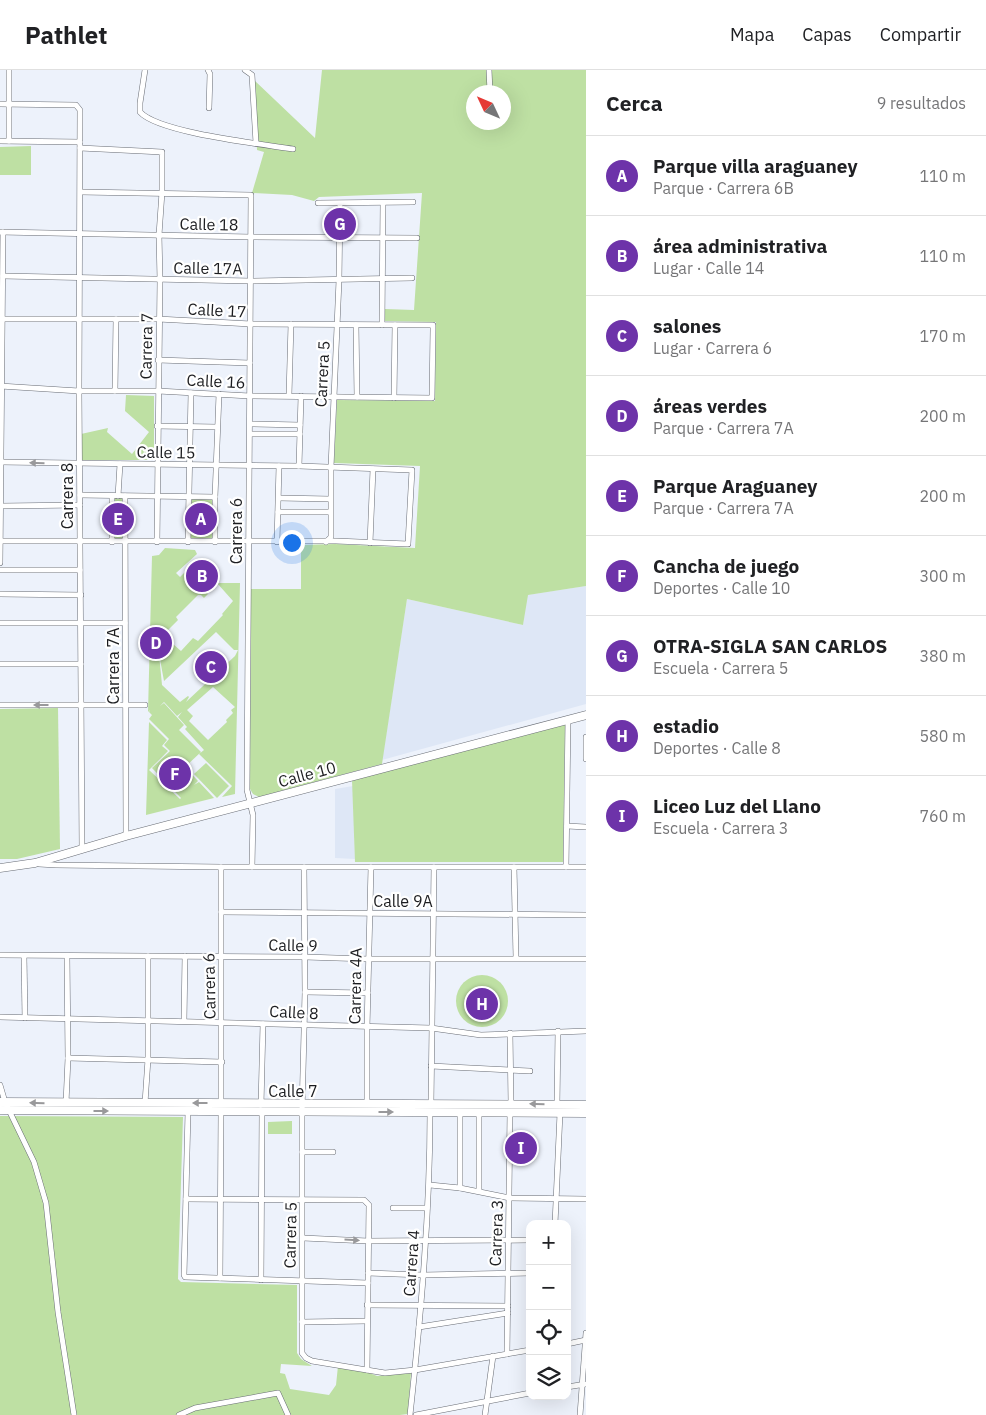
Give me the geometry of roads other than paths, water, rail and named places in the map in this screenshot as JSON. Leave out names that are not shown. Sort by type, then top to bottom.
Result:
[{"type":"main road","name":"Calle 10","points":[[0,868],[35,863],[126,836],[586,715]]},
{"type":"main road","name":"Calle 7","points":[[2,1102],[145,1104],[221,1108],[510,1108],[558,1109],[586,1113]]},
{"type":"main road","name":"Calle 7","points":[[302,1108],[367,1104],[460,1112],[479,1112],[510,1108]]},
{"type":"main road","name":"Calle 7","points":[[558,1109],[586,1105]]},
{"type":"main road","name":"Calle 7","points":[[4,1110],[188,1112],[221,1108]]},
{"type":"street","points":[[8,141],[9,70]]},
{"type":"street","points":[[145,70],[140,103],[140,112],[145,117],[181,130],[294,149]]},
{"type":"street","points":[[208,70],[210,74],[209,108]]},
{"type":"street","points":[[245,70],[252,75],[256,143]]},
{"type":"street","points":[[489,70],[490,85]]},
{"type":"street","points":[[0,104],[9,104]]},
{"type":"street","name":"Carrera 8","points":[[9,104],[76,105],[80,110],[79,391],[82,850]]},
{"type":"street","points":[[0,141],[80,145]]},
{"type":"street","name":"Carrera 7","points":[[80,145],[162,152],[159,235],[157,542]]},
{"type":"street","points":[[81,192],[162,192]]},
{"type":"street","name":"Carrera 6","points":[[162,192],[251,194],[247,790],[253,816],[252,867]]},
{"type":"street","points":[[318,203],[413,202]]},
{"type":"street","points":[[382,325],[383,203]]},
{"type":"street","name":"Carrera 5","points":[[325,542],[331,537],[330,499],[338,324],[340,204]]},
{"type":"street","points":[[0,563],[2,232]]},
{"type":"street","name":"Calle 18","points":[[2,232],[417,238]]},
{"type":"street","name":"Calle 17A","points":[[3,276],[251,281],[412,278]]},
{"type":"street","name":"Calle 17","points":[[1,319],[158,319],[251,324],[433,325],[432,398]]},
{"type":"street","points":[[115,391],[116,319]]},
{"type":"street","points":[[289,395],[291,324]]},
{"type":"street","points":[[356,325],[357,397]]},
{"type":"street","points":[[394,398],[395,325]]},
{"type":"street","points":[[158,360],[250,363]]},
{"type":"street","name":"Calle 16","points":[[1,386],[79,391],[158,391],[250,396],[432,398]]},
{"type":"street","points":[[188,542],[191,392]]},
{"type":"street","points":[[215,542],[219,394]]},
{"type":"street","points":[[299,466],[301,396]]},
{"type":"street","points":[[250,424],[300,425]]},
{"type":"street","points":[[158,426],[217,426]]},
{"type":"street","points":[[250,434],[300,434]]},
{"type":"street","name":"Calle 15","points":[[1,462],[299,466],[412,470],[408,544],[370,543]]},
{"type":"street","points":[[112,542],[115,496],[120,464]]},
{"type":"street","points":[[277,542],[279,466]]},
{"type":"street","points":[[0,541],[370,543],[373,468]]},
{"type":"street","points":[[80,495],[215,497]]},
{"type":"street","name":"Carrera 7A","points":[[125,496],[126,836]]},
{"type":"street","points":[[279,498],[330,499]]},
{"type":"street","points":[[1,506],[80,505]]},
{"type":"street","points":[[278,512],[330,512]]},
{"type":"street","points":[[0,570],[80,570]]},
{"type":"street","points":[[0,594],[80,595]]},
{"type":"street","points":[[0,623],[125,623]]},
{"type":"street","points":[[0,664],[81,664]]},
{"type":"street","points":[[0,705],[145,704]]},
{"type":"street","points":[[586,715],[586,721]]},
{"type":"street","points":[[566,867],[568,719]]},
{"type":"street","points":[[586,737],[586,758]]},
{"type":"street","points":[[567,826],[586,827]]},
{"type":"street","name":"Calle 10","points":[[35,863],[56,866],[586,867]]},
{"type":"street","name":"Carrera 6","points":[[220,1278],[222,1198],[221,867]]},
{"type":"street","points":[[302,1108],[305,992],[304,867]]},
{"type":"street","name":"Carrera 4A","points":[[367,1104],[370,867]]},
{"type":"street","name":"Carrera 4","points":[[410,1415],[426,1242],[426,1208],[430,1185],[434,867]]},
{"type":"street","points":[[514,867],[516,958]]},
{"type":"street","name":"Calle 9A","points":[[221,912],[586,915]]},
{"type":"street","name":"Calle 9","points":[[0,956],[586,959]]},
{"type":"street","points":[[24,956],[25,1018]]},
{"type":"street","points":[[66,956],[68,1019],[66,1103]]},
{"type":"street","points":[[145,1104],[148,1059],[148,956]]},
{"type":"street","points":[[184,1021],[186,956]]},
{"type":"street","points":[[305,992],[368,993]]},
{"type":"street","name":"Calle 8","points":[[0,1017],[148,1022],[222,1022],[367,1028],[432,1028],[481,1035],[586,1030]]},
{"type":"street","points":[[261,1280],[263,1024]]},
{"type":"street","points":[[555,1220],[558,1031]]},
{"type":"street","name":"Carrera 3","points":[[507,1354],[507,1273],[510,1198],[510,1033]]},
{"type":"street","points":[[68,1058],[222,1062]]},
{"type":"street","points":[[431,1066],[530,1071]]},
{"type":"street","points":[[0,1085],[4,1110],[34,1162],[46,1203],[58,1312],[74,1415]]},
{"type":"street","name":"Carrera 5","points":[[302,1108],[302,1353],[312,1361],[367,1370]]},
{"type":"street","points":[[188,1112],[185,1277],[368,1283]]},
{"type":"street","points":[[460,1112],[460,1188]]},
{"type":"street","points":[[478,1191],[479,1112]]},
{"type":"street","points":[[302,1152],[333,1152]]},
{"type":"street","points":[[430,1185],[460,1188],[510,1198],[586,1199]]},
{"type":"street","points":[[186,1199],[303,1198],[364,1200],[369,1205],[367,1370],[385,1373],[415,1370],[526,1351]]},
{"type":"street","points":[[393,1208],[426,1208]]},
{"type":"street","points":[[303,1238],[426,1242],[526,1240]]},
{"type":"street","points":[[368,1273],[423,1275],[526,1272]]},
{"type":"street","points":[[367,1305],[508,1306]]},
{"type":"street","points":[[419,1327],[508,1313]]},
{"type":"street","points":[[302,1322],[367,1322]]},
{"type":"street","points":[[580,1415],[584,1385],[586,1333]]},
{"type":"street","points":[[571,1343],[586,1340]]},
{"type":"street","points":[[485,1415],[485,1403],[493,1356]]},
{"type":"street","points":[[571,1387],[584,1385]]},
{"type":"street","points":[[179,1415],[195,1408],[278,1393],[288,1415]]},
{"type":"street","points":[[416,1415],[526,1395]]},
{"type":"street","points":[[195,1408],[196,1415]]},
{"type":"place","name":"OTRA-SIGLA SAN CARLOS","points":[[340,224]]},
{"type":"place","name":"Parque Araguaney","points":[[118,519]]},
{"type":"place","name":"Parque villa araguaney","points":[[201,519]]},
{"type":"place","name":"área administrativa","points":[[202,576]]},
{"type":"place","name":"áreas verdes","points":[[156,643]]},
{"type":"place","name":"salones","points":[[211,667]]},
{"type":"place","name":"Cancha de juego","points":[[175,774]]},
{"type":"place","name":"estadio","points":[[482,1004]]},
{"type":"place","name":"Liceo Luz del Llano","points":[[521,1148]]}]
